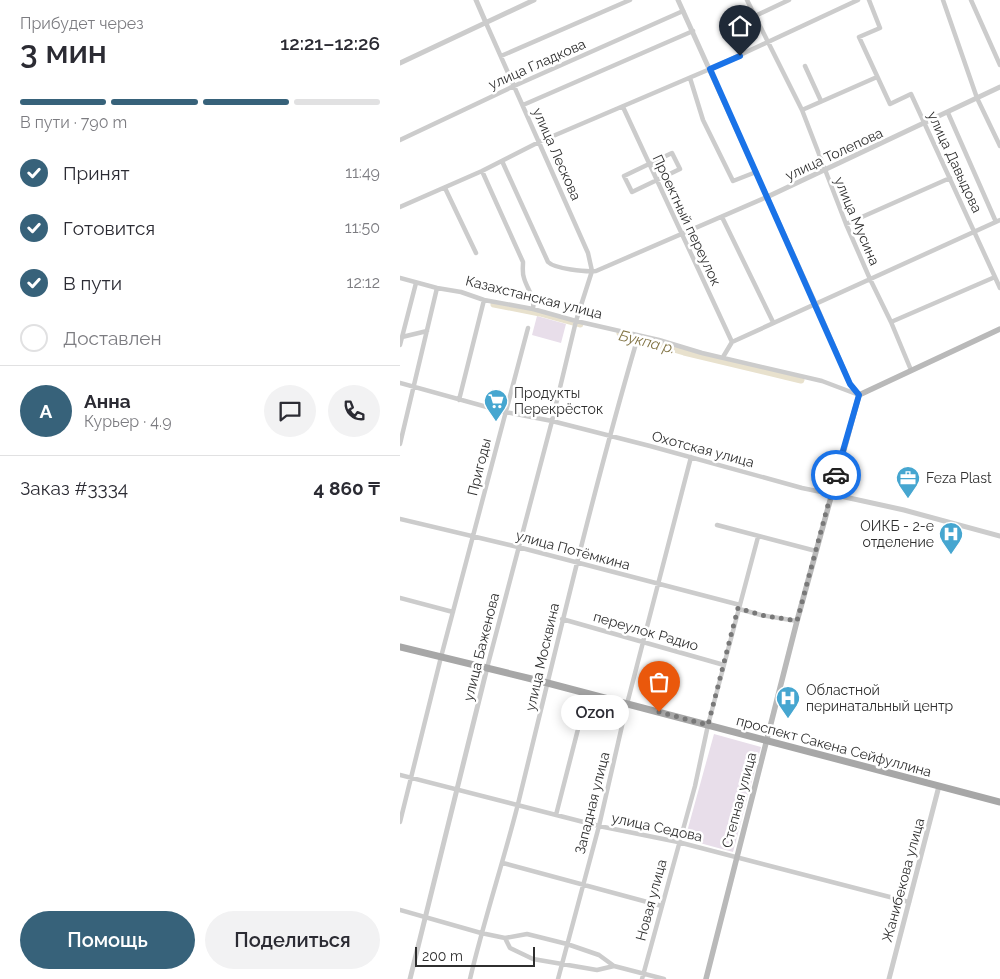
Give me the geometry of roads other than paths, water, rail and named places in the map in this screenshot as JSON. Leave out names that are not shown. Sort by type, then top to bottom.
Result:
[{"type":"main road","points":[[859,395],[1000,329]]},
{"type":"main road","name":"Степная улица","points":[[706,979],[797,621],[859,395]]},
{"type":"main road","name":"проспект Сакена Сейфуллина","points":[[400,647],[547,683],[1000,802]]},
{"type":"street","name":"улица Лескова","points":[[476,0],[588,253],[592,271]]},
{"type":"street","points":[[400,63],[534,0]]},
{"type":"street","points":[[501,56],[630,0]]},
{"type":"street","points":[[678,0],[850,384],[859,395]]},
{"type":"street","name":"улица Мусина","points":[[747,0],[802,110],[846,224],[911,370]]},
{"type":"street","points":[[754,16],[789,0]]},
{"type":"street","points":[[400,199],[401,206],[445,188],[539,142],[769,43],[858,0]]},
{"type":"street","name":"улица Давыдова","points":[[869,0],[880,28],[859,38],[890,104],[910,94],[1000,288]]},
{"type":"street","points":[[943,0],[977,98],[1000,146]]},
{"type":"street","points":[[971,0],[1000,65]]},
{"type":"street","name":"улица Гладкова","points":[[400,140],[514,86],[683,11]]},
{"type":"street","points":[[523,105],[693,31]]},
{"type":"street","points":[[805,66],[821,101]]},
{"type":"street","points":[[802,110],[877,77]]},
{"type":"street","points":[[690,78],[703,120],[733,181],[756,172]]},
{"type":"street","name":"улица Толепова","points":[[592,271],[682,235],[767,197],[1000,87]]},
{"type":"street","name":"Проектный переулок","points":[[623,106],[732,342]]},
{"type":"street","points":[[723,357],[732,342],[998,221],[948,113]]},
{"type":"street","points":[[672,153],[680,170],[656,180],[632,192],[624,176],[672,153]]},
{"type":"street","points":[[502,161],[548,262],[592,271],[576,321]]},
{"type":"street","points":[[482,171],[523,262],[523,277],[532,297],[533,309]]},
{"type":"street","points":[[846,224],[950,178]]},
{"type":"street","points":[[445,188],[476,253]]},
{"type":"street","points":[[722,217],[773,322]]},
{"type":"street","points":[[891,322],[995,277]]},
{"type":"street","name":"Казахстанская улица","points":[[400,278],[822,381],[859,395]]},
{"type":"street","points":[[400,345],[416,283]]},
{"type":"street","points":[[400,444],[437,288]]},
{"type":"street","points":[[459,400],[484,300]]},
{"type":"street","name":"улица Баженова","points":[[410,979],[576,321]]},
{"type":"street","name":"Пригоды","points":[[400,822],[441,656],[528,328]]},
{"type":"street","points":[[402,337],[428,330]]},
{"type":"street","name":"улица Москвина","points":[[470,979],[481,933],[503,863],[518,805],[576,562],[609,435],[637,340]]},
{"type":"street","name":"Охотская улица","points":[[400,383],[505,412],[609,435],[802,488],[904,510],[1000,536]]},
{"type":"street","name":"Западная улица","points":[[558,979],[599,826],[627,704],[690,458]]},
{"type":"street","name":"улица Потёмкина","points":[[400,519],[518,547],[659,584],[739,606],[761,615],[797,621]]},
{"type":"street","points":[[716,525],[816,551]]},
{"type":"street","name":"Новая улица","points":[[642,979],[678,842],[695,786],[708,725],[758,537]]},
{"type":"street","points":[[400,598],[453,612]]},
{"type":"street","name":"переулок Радио","points":[[562,619],[724,665]]},
{"type":"street","points":[[556,815],[587,694]]},
{"type":"street","name":"улица Седова","points":[[400,775],[599,826],[678,842],[909,902]]},
{"type":"street","name":"Жанибекова улица","points":[[889,979],[939,786]]},
{"type":"street","points":[[503,863],[662,906]]},
{"type":"street","points":[[400,910],[505,938],[527,934],[567,944],[599,954],[614,966]]},
{"type":"street","points":[[505,938],[510,948],[533,959],[597,970],[614,966],[664,979]]},
{"type":"waterway","name":"Букпа р.","points":[[494,304],[540,313],[580,324]]},
{"type":"waterway","name":"Букпа р.","points":[[620,333],[684,352],[801,380]]},
{"type":"place","name":"Продукты Перекрёсток","points":[[496,422]]},
{"type":"place","name":"Feza Plast","points":[[908,499]]},
{"type":"place","name":"ОИКБ - 2-е отделение","points":[[951,555]]},
{"type":"place","name":"Ozon","points":[[659,712]]},
{"type":"place","name":"Областной перинатальный центр","points":[[788,719]]}]
